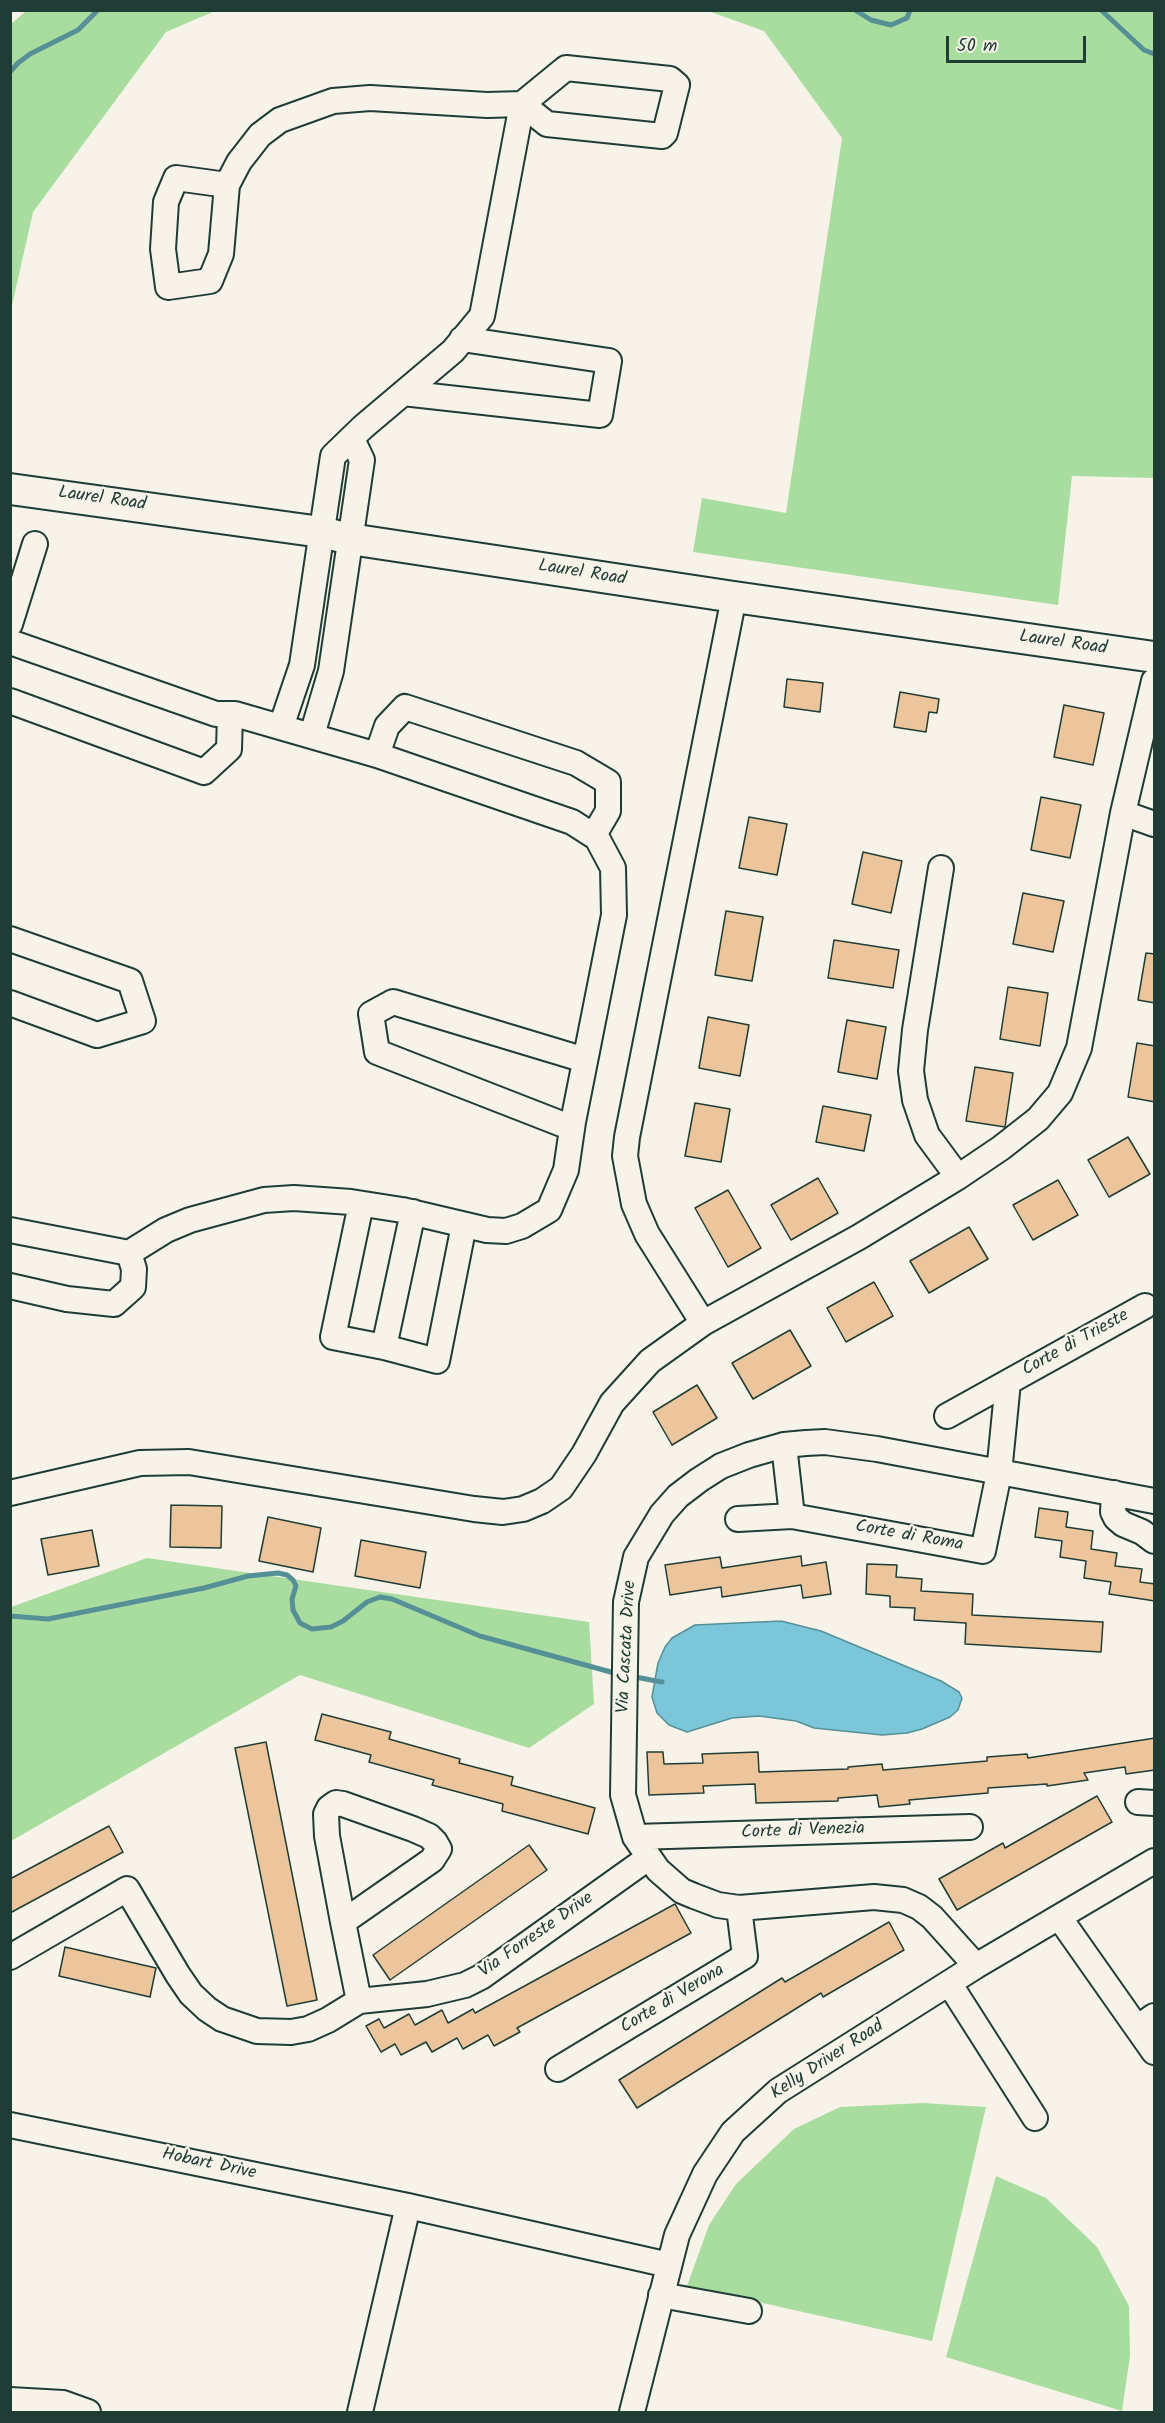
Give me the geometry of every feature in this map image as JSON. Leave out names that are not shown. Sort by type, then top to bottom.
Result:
[{"type":"main road","name":"Laurel Road","points":[[10,489],[321,532],[350,539],[734,597],[1155,657]]},
{"type":"street","points":[[227,185],[176,178],[166,202],[163,249],[168,287],[210,281],[221,254],[227,185],[239,162],[260,135],[280,120],[333,100],[370,98],[488,105],[522,104],[566,68],[670,79],[677,85],[665,133],[662,136],[547,124],[522,104]]},
{"type":"street","points":[[281,727],[302,665],[333,456],[453,351],[482,316],[522,104]]},
{"type":"street","points":[[403,393],[600,415],[609,361],[462,339]]},
{"type":"street","points":[[312,735],[331,671],[363,460],[352,439]]},
{"type":"street","points":[[10,624],[35,544]]},
{"type":"street","points":[[703,1323],[647,1234],[634,1204],[625,1156],[629,1125],[734,597]]},
{"type":"street","points":[[10,642],[216,714],[230,714],[378,755],[572,822],[597,838],[613,868],[614,915],[572,1128],[566,1170],[549,1210],[522,1226],[506,1231],[487,1230],[413,1212],[361,1204],[294,1198],[264,1200],[190,1220],[166,1230],[129,1252],[10,1230]]},
{"type":"street","points":[[10,1493],[140,1463],[189,1462],[503,1512],[523,1509],[542,1501],[561,1488],[584,1454],[612,1403],[650,1361],[703,1323],[859,1237],[1001,1148],[1038,1119],[1060,1093],[1079,1048],[1123,813],[1155,681]]},
{"type":"street","points":[[10,701],[204,772],[229,749],[230,714]]},
{"type":"street","points":[[378,755],[387,726],[405,707],[576,763],[608,782],[608,811],[594,836]]},
{"type":"street","points":[[1123,813],[1155,824]]},
{"type":"street","points":[[941,868],[915,1030],[911,1071],[915,1100],[927,1135],[958,1176]]},
{"type":"street","points":[[10,939],[130,981],[143,1021],[97,1035],[10,1003]]},
{"type":"street","points":[[572,1128],[377,1052],[371,1014],[393,1002],[585,1060]]},
{"type":"street","points":[[361,1204],[333,1337],[437,1361],[464,1225]]},
{"type":"street","points":[[384,1347],[413,1212]]},
{"type":"street","points":[[10,1286],[67,1299],[114,1304],[133,1287],[134,1269],[129,1252]]},
{"type":"street","name":"Corte di Trieste","points":[[947,1416],[1008,1382],[1151,1310]]},
{"type":"street","name":"Corte di Trieste","points":[[999,1473],[1008,1382]]},
{"type":"street","name":"Via Cascata Drive","points":[[976,1966],[932,1917],[903,1899],[874,1897],[739,1908],[712,1903],[682,1891],[648,1858],[635,1837],[623,1795],[626,1602],[632,1572],[644,1541],[662,1514],[687,1488],[721,1466],[784,1445],[825,1442],[848,1444],[1155,1501]]},
{"type":"street","points":[[784,1445],[792,1516]]},
{"type":"street","name":"Corte di Roma","points":[[738,1519],[792,1516],[983,1551],[999,1473]]},
{"type":"street","points":[[1114,1493],[1113,1512],[1116,1518],[1155,1541]]},
{"type":"street","points":[[343,1922],[432,1860],[439,1849],[435,1842],[429,1836],[413,1829],[353,1807],[336,1803],[329,1808],[325,1823],[343,1922],[359,2001]]},
{"type":"street","name":"Corte di Venezia","points":[[635,1837],[970,1827]]},
{"type":"street","name":"Via Forreste Drive","points":[[10,1957],[127,1889],[191,1994],[207,2009],[222,2019],[257,2031],[291,2032],[308,2029],[328,2020],[359,2001],[428,1994],[465,1985],[481,1977],[648,1858]]},
{"type":"street","name":"Kelly Driver Road","points":[[632,2412],[677,2235],[705,2174],[733,2132],[778,2091],[976,1966],[1155,1861]]},
{"type":"street","name":"Corte di Verona","points":[[558,2069],[745,1956],[739,1908]]},
{"type":"street","points":[[1059,1917],[1146,2022],[1155,2052]]},
{"type":"street","points":[[949,1983],[1035,2118]]},
{"type":"street","name":"Hobart Drive","points":[[10,2125],[408,2206],[669,2265]]},
{"type":"street","points":[[360,2412],[408,2206]]},
{"type":"street","points":[[661,2295],[749,2311]]},
{"type":"street","points":[[10,2400],[63,2403],[88,2412]]},
{"type":"green space","points":[[26,11],[215,11],[166,32],[33,212],[11,310],[11,24]]},
{"type":"green space","points":[[708,11],[1154,11],[1154,478],[1072,476],[1058,605],[693,552],[702,498],[786,513],[842,138],[764,31]]},
{"type":"green space","points":[[147,1558],[589,1622],[594,1704],[529,1748],[300,1675],[11,1841],[11,1607]]},
{"type":"green space","points":[[923,2103],[986,2107],[932,2341],[687,2286],[709,2225],[736,2184],[794,2129],[840,2107]]},
{"type":"green space","points":[[996,2176],[1046,2198],[1097,2247],[1129,2306],[1130,2356],[1122,2411],[946,2357]]},
{"type":"water","points":[[781,1621],[821,1631],[941,1681],[959,1692],[962,1698],[958,1710],[950,1717],[922,1729],[882,1735],[814,1728],[796,1721],[759,1716],[732,1718],[687,1732],[669,1725],[657,1713],[652,1697],[658,1663],[672,1638],[695,1625]]},
{"type":"building","points":[[787,679],[823,683],[820,712],[784,707]]},
{"type":"building","points":[[900,692],[939,699],[937,713],[929,712],[926,732],[894,727]]},
{"type":"building","points":[[1064,705],[1104,713],[1093,765],[1054,757]]},
{"type":"building","points":[[1041,797],[1081,805],[1070,858],[1031,850]]},
{"type":"building","points":[[749,817],[787,824],[777,875],[739,868]]},
{"type":"building","points":[[863,852],[902,861],[891,913],[852,904]]},
{"type":"building","points":[[1023,893],[1064,901],[1053,952],[1013,944]]},
{"type":"building","points":[[726,911],[763,917],[752,981],[715,975]]},
{"type":"building","points":[[834,940],[899,950],[893,988],[828,978]]},
{"type":"building","points":[[1146,953],[1155,954],[1155,1003],[1138,1000]]},
{"type":"building","points":[[1008,987],[1048,993],[1040,1046],[1000,1039]]},
{"type":"building","points":[[708,1017],[749,1025],[740,1076],[699,1068]]},
{"type":"building","points":[[847,1020],[886,1027],[877,1079],[838,1072]]},
{"type":"building","points":[[1137,1043],[1155,1046],[1155,1102],[1128,1097]]},
{"type":"building","points":[[975,1067],[1013,1073],[1005,1127],[966,1121]]},
{"type":"building","points":[[695,1103],[730,1109],[721,1162],[685,1156]]},
{"type":"building","points":[[823,1106],[871,1115],[864,1151],[816,1142]]},
{"type":"building","points":[[1128,1137],[1150,1174],[1109,1197],[1088,1160]]},
{"type":"building","points":[[818,1178],[838,1213],[791,1240],[771,1205]]},
{"type":"building","points":[[1058,1180],[1078,1215],[1033,1240],[1013,1205]]},
{"type":"building","points":[[728,1190],[761,1248],[728,1267],[695,1208]]},
{"type":"building","points":[[969,1227],[988,1259],[929,1293],[910,1261]]},
{"type":"building","points":[[874,1282],[893,1316],[846,1342],[827,1308]]},
{"type":"building","points":[[790,1330],[811,1366],[753,1399],[732,1363]]},
{"type":"building","points":[[697,1385],[717,1418],[672,1445],[653,1412]]},
{"type":"building","points":[[171,1505],[222,1506],[221,1548],[170,1547]]},
{"type":"building","points":[[1039,1508],[1068,1512],[1066,1527],[1093,1531],[1091,1549],[1117,1553],[1115,1566],[1142,1569],[1140,1582],[1155,1584],[1155,1601],[1109,1594],[1111,1582],[1084,1578],[1086,1561],[1060,1557],[1062,1541],[1035,1537]]},
{"type":"building","points":[[268,1517],[321,1528],[313,1572],[259,1561]]},
{"type":"building","points":[[92,1530],[99,1566],[48,1575],[41,1539]]},
{"type":"building","points":[[361,1540],[426,1552],[420,1588],[355,1576]]},
{"type":"building","points":[[801,1556],[802,1566],[826,1562],[831,1594],[803,1598],[801,1585],[722,1597],[721,1587],[670,1595],[665,1565],[720,1557],[722,1568]]},
{"type":"building","points":[[867,1564],[897,1565],[896,1577],[922,1579],[921,1591],[973,1594],[972,1615],[1103,1622],[1101,1652],[965,1644],[966,1623],[914,1620],[915,1608],[890,1607],[890,1596],[866,1594]]},
{"type":"building","points":[[322,1714],[391,1732],[389,1739],[460,1759],[459,1763],[513,1777],[511,1785],[595,1808],[588,1834],[502,1811],[503,1804],[432,1785],[434,1780],[369,1762],[371,1755],[315,1740]]},
{"type":"building","points":[[1155,1738],[1155,1770],[1126,1774],[1125,1767],[1084,1773],[1088,1780],[1047,1786],[1047,1784],[988,1788],[988,1793],[909,1800],[910,1804],[879,1807],[877,1795],[838,1798],[838,1801],[756,1803],[755,1784],[703,1786],[704,1793],[649,1795],[647,1752],[663,1752],[664,1764],[703,1763],[702,1754],[758,1752],[759,1772],[848,1769],[848,1767],[882,1764],[883,1770],[987,1761],[987,1757],[1027,1754],[1028,1758]]},
{"type":"building","points":[[266,1742],[317,2000],[287,2006],[235,1748]]},
{"type":"building","points":[[1097,1796],[1112,1822],[957,1910],[939,1879],[1003,1843],[1005,1848]]},
{"type":"building","points":[[109,1826],[123,1852],[10,1913],[10,1879]]},
{"type":"building","points":[[529,1845],[547,1870],[390,1980],[373,1955]]},
{"type":"building","points":[[675,1904],[691,1933],[517,2028],[520,2032],[494,2046],[488,2035],[463,2049],[457,2038],[432,2052],[426,2042],[401,2055],[395,2044],[381,2052],[366,2026],[379,2019],[384,2028],[409,2014],[415,2025],[442,2010],[448,2023],[473,2009],[475,2013]]},
{"type":"building","points":[[889,1922],[904,1950],[823,1997],[821,1993],[637,2108],[619,2080],[782,1978],[785,1982]]},
{"type":"building","points":[[65,1947],[156,1968],[150,1997],[59,1976]]},
{"type":"waterway","points":[[10,72],[30,54],[78,30],[98,10]]},
{"type":"waterway","points":[[855,10],[871,20],[891,25],[907,18],[910,10]]},
{"type":"waterway","points":[[1101,10],[1144,50],[1154,54]]},
{"type":"waterway","points":[[10,1616],[48,1619],[204,1588],[248,1576],[278,1573],[287,1575],[293,1580],[296,1586],[292,1599],[293,1610],[300,1623],[312,1629],[331,1627],[343,1621],[367,1602],[380,1597],[392,1599],[480,1636],[618,1674]]},
{"type":"waterway","points":[[630,1676],[662,1682]]}]
